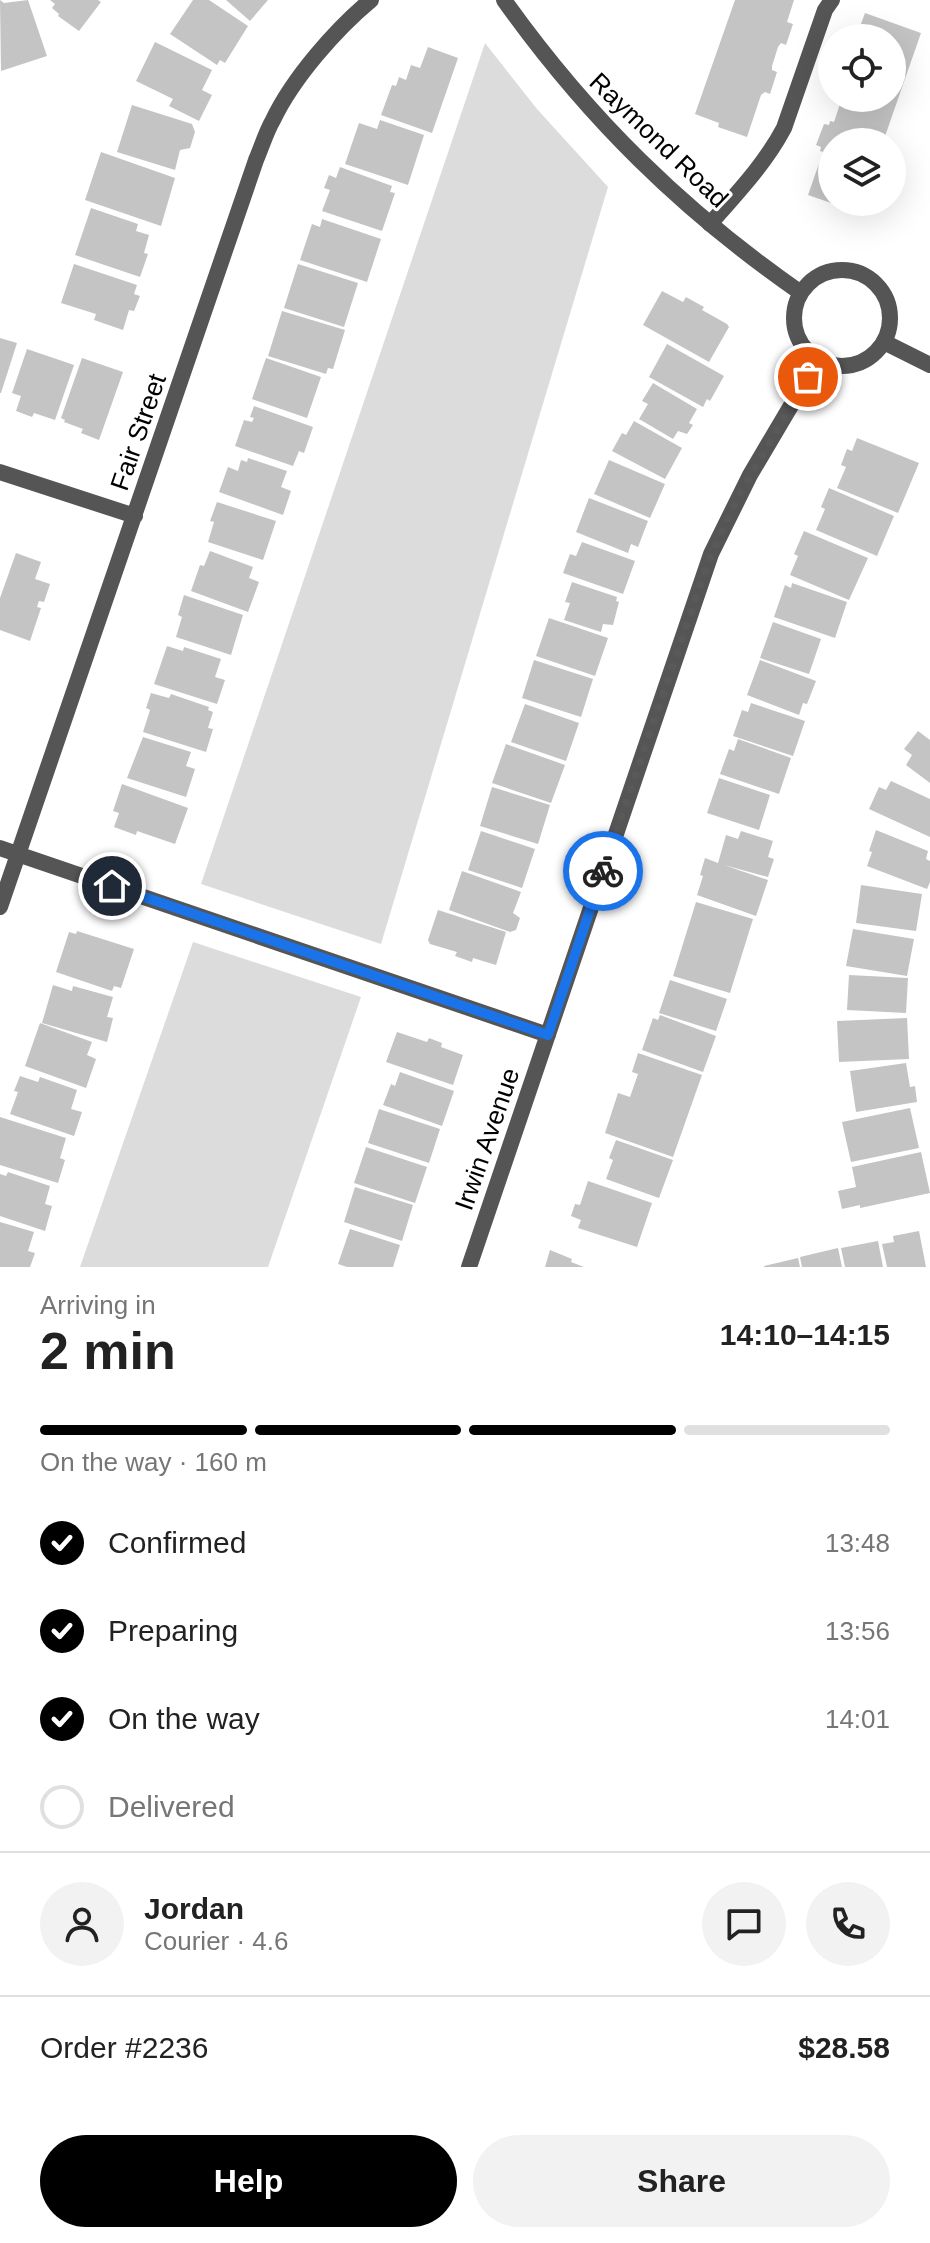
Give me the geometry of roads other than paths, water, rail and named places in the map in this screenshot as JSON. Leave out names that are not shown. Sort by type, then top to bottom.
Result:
[{"type":"street","name":"Fair Street","points":[[0,907],[243,194],[273,118],[312,62],[355,13],[371,0]]},
{"type":"street","name":"Raymond Road","points":[[504,0],[595,116],[676,196],[741,251],[801,293]]},
{"type":"street","points":[[710,224],[776,143],[825,10],[832,0]]},
{"type":"street","points":[[837,271],[865,276],[885,296],[890,325],[884,342],[877,352],[864,361],[849,366],[818,360],[806,350],[794,322],[795,307],[801,293],[823,274],[837,271]]},
{"type":"street","points":[[884,342],[930,365]]},
{"type":"street","name":"Irwin Avenue","points":[[469,1267],[711,554],[744,486],[818,360]]},
{"type":"street","points":[[0,472],[135,516]]},
{"type":"street","points":[[0,848],[548,1035]]}]
